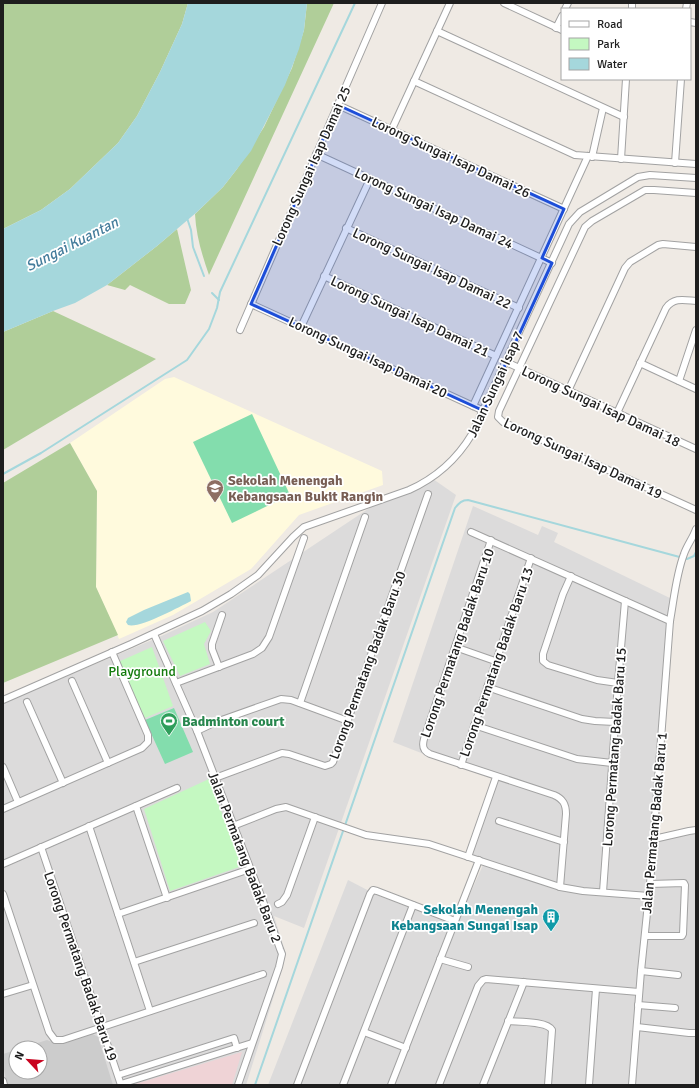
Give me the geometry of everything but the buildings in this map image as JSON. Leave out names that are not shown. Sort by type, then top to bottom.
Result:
[{"type":"street","name":"Lorong Sungai Isap Damai 25","points":[[240,330],[382,3]]},
{"type":"street","points":[[392,129],[450,3]]},
{"type":"street","points":[[507,4],[559,29]]},
{"type":"street","points":[[437,31],[624,117]]},
{"type":"street","points":[[621,159],[626,80]]},
{"type":"street","points":[[675,163],[681,80]]},
{"type":"street","points":[[414,81],[570,153],[590,157],[696,164]]},
{"type":"street","name":"Lorong Sungai Isap Damai 26","points":[[338,105],[564,209]]},
{"type":"street","points":[[473,406],[564,209],[590,157],[603,108]]},
{"type":"street","name":"Lorong Sungai Isap Damai 24","points":[[316,154],[552,263]]},
{"type":"street","name":"Jalan Sungai Isap 7","points":[[3,700],[154,634],[202,611],[252,580],[265,568],[298,531],[304,527],[409,490],[428,481],[444,470],[466,445],[484,411],[569,224],[575,215],[638,177],[650,174],[696,178]]},
{"type":"street","points":[[301,327],[370,178]]},
{"type":"street","name":"Lorong Sungai Isap Damai 19","points":[[696,193],[644,190],[588,224],[578,239],[498,414],[500,420],[696,510]]},
{"type":"street","name":"Lorong Sungai Isap Damai 22","points":[[346,228],[518,308]]},
{"type":"street","points":[[568,391],[627,264],[658,245],[663,244],[696,247]]},
{"type":"street","name":"Lorong Sungai Isap Damai 21","points":[[324,276],[496,356]]},
{"type":"street","points":[[617,413],[668,305],[674,300],[696,301]]},
{"type":"street","name":"Lorong Sungai Isap Damai 20","points":[[251,304],[484,411]]},
{"type":"street","points":[[679,381],[696,330]]},
{"type":"street","name":"Lorong Sungai Isap Damai 18","points":[[506,362],[696,449]]},
{"type":"street","points":[[640,363],[696,389]]},
{"type":"street","name":"Lorong Permatang Badak Baru 30","points":[[215,778],[282,752],[322,765],[328,766],[333,762],[428,494]]},
{"type":"street","points":[[300,703],[366,517]]},
{"type":"street","name":"Jalan Permatang Badak Baru 1","points":[[632,1085],[639,992],[654,839],[670,621],[684,553],[696,528]]},
{"type":"street","points":[[471,532],[492,540],[670,621]]},
{"type":"street","points":[[176,683],[253,654],[266,644],[304,538]]},
{"type":"street","name":"Lorong Permatang Badak Baru 10","points":[[492,540],[424,739],[423,747],[426,753],[554,795],[561,799],[566,809],[560,887]]},
{"type":"street","name":"Lorong Permatang Badak Baru 13","points":[[461,765],[531,558]]},
{"type":"street","points":[[571,576],[563,594],[543,654],[543,661],[548,665],[597,680],[618,683]]},
{"type":"street","name":"Lorong Permatang Badak Baru 15","points":[[603,892],[625,601]]},
{"type":"street","points":[[219,667],[212,650],[212,644],[222,615]]},
{"type":"street","name":"Jalan Permatang Badak Baru 2","points":[[154,634],[197,731],[282,954],[279,967],[238,1085]]},
{"type":"street","points":[[455,647],[496,661]]},
{"type":"street","points":[[3,809],[142,748],[148,742],[148,735],[112,652]]},
{"type":"street","points":[[72,681],[108,763]]},
{"type":"street","points":[[487,687],[582,719],[615,722]]},
{"type":"street","points":[[197,731],[216,722],[276,700],[286,698],[348,721]]},
{"type":"street","points":[[27,702],[63,783]]},
{"type":"street","points":[[474,725],[577,760],[612,763]]},
{"type":"street","points":[[3,767],[18,802]]},
{"type":"street","points":[[468,857],[496,776]]},
{"type":"street","points":[[3,864],[177,788]]},
{"type":"street","points":[[136,806],[167,898]]},
{"type":"street","points":[[233,826],[281,808],[290,808],[366,835],[430,844],[560,887],[649,896]]},
{"type":"street","points":[[278,904],[282,902],[287,895],[314,817]]},
{"type":"street","points":[[499,821],[564,842]]},
{"type":"street","points":[[89,826],[150,1011]]},
{"type":"street","points":[[654,839],[696,830]]},
{"type":"street","name":"Lorong Permatang Badak Baru 19","points":[[41,847],[121,1084]]},
{"type":"street","points":[[391,1085],[479,860]]},
{"type":"street","points":[[118,914],[250,869]]},
{"type":"street","points":[[645,936],[682,936],[683,934],[684,883],[650,884]]},
{"type":"street","points":[[297,1085],[370,894],[373,890],[455,921]]},
{"type":"street","points":[[3,894],[49,1032],[55,1040],[63,1040],[263,974]]},
{"type":"street","points":[[343,1085],[413,905]]},
{"type":"street","points":[[134,962],[254,922]]},
{"type":"street","points":[[440,959],[468,967]]},
{"type":"street","points":[[641,971],[678,975]]},
{"type":"street","points":[[439,1085],[480,983],[486,979],[639,992]]},
{"type":"street","points":[[483,1085],[524,982]]},
{"type":"street","points":[[3,994],[33,985]]},
{"type":"street","points":[[589,1085],[596,989]]},
{"type":"street","points":[[638,1005],[675,1008]]},
{"type":"street","points":[[508,1021],[544,1024],[552,1030],[548,1085]]},
{"type":"street","points":[[636,1027],[689,1033],[696,1032]]},
{"type":"street","points":[[364,1032],[406,1048]]},
{"type":"street","points":[[118,1075],[234,1038],[237,1048]]},
{"type":"street","points":[[121,1084],[252,1043]]},
{"type":"street","points":[[3,1081],[4,1085]]},
{"type":"highlighted area","points":[[338,105],[564,209],[542,258],[552,263],[484,411],[251,304]]},
{"type":"shaded area","name":"Sekolah Menengah Kebangsaan Bukit Rangin","points":[[174,377],[382,471],[383,485],[299,515],[251,569],[173,615],[119,639],[96,587],[97,491],[70,443],[165,379]]},
{"type":"shaded area","points":[[433,479],[456,495],[304,928],[274,916],[285,951],[283,967],[246,1085],[3,1085],[3,703],[157,638],[213,612],[374,505]]},
{"type":"shaded area","points":[[473,506],[538,535],[542,526],[558,533],[554,542],[674,600],[656,840],[696,833],[696,1085],[268,1085],[348,880],[379,896],[456,925],[483,865],[465,858],[494,778],[434,758],[393,742]]},
{"type":"shaded area","points":[[91,1033],[98,1037],[113,1085],[7,1085],[3,1064],[3,1054],[8,1052],[8,1080],[48,1080],[48,1040],[57,1044]]},
{"type":"shaded area","points":[[242,1052],[232,1085],[132,1085]]},
{"type":"green space","points":[[3,3],[188,3],[182,24],[160,72],[137,116],[118,143],[70,189],[41,210],[3,229]]},
{"type":"green space","points":[[307,3],[334,3],[209,275],[200,245],[195,214],[223,187],[237,169],[264,127],[292,68],[304,30]]},
{"type":"green space","points":[[177,229],[191,290],[185,304],[169,304],[130,285],[125,290],[107,285],[157,246]]},
{"type":"green space","points":[[53,311],[156,359],[3,450],[3,332]]},
{"type":"green space","points":[[252,414],[290,495],[232,523],[193,442]]},
{"type":"green space","points":[[70,443],[97,491],[96,587],[118,635],[3,683],[3,483]]},
{"type":"green space","name":"Playground","points":[[205,622],[211,631],[204,644],[210,664],[180,676],[163,641]]},
{"type":"green space","name":"Playground","points":[[152,647],[173,706],[145,718],[118,662]]},
{"type":"green space","name":"Badminton court","points":[[174,708],[193,752],[165,764],[145,720]]},
{"type":"green space","points":[[209,779],[242,866],[170,891],[144,809]]},
{"type":"water","name":"Sungai Kuantan","points":[[188,3],[307,3],[304,30],[299,49],[285,85],[251,151],[223,187],[197,212],[157,246],[107,285],[75,303],[3,332],[3,229],[41,210],[70,189],[118,143],[137,116],[160,72],[182,24]]},
{"type":"water","points":[[188,592],[190,594],[191,601],[169,612],[141,624],[128,625],[126,622],[128,618],[144,610]]},
{"type":"waterway","points":[[3,474],[41,453],[187,360],[209,329],[217,308],[220,292],[355,3]]},
{"type":"waterway","points":[[187,218],[191,230],[193,247],[204,276]]},
{"type":"waterway","points":[[212,293],[219,300]]},
{"type":"waterway","points":[[255,1085],[456,506],[462,501],[468,500],[687,559],[694,556],[696,552]]},
{"type":"place","name":"Sekolah Menengah Kebangsaan Bukit Rangin","points":[[215,503]]},
{"type":"place","name":"Badminton court","points":[[169,736]]},
{"type":"place","name":"Sekolah Menengah Kebangsaan Sungai Isap","points":[[551,932]]}]
